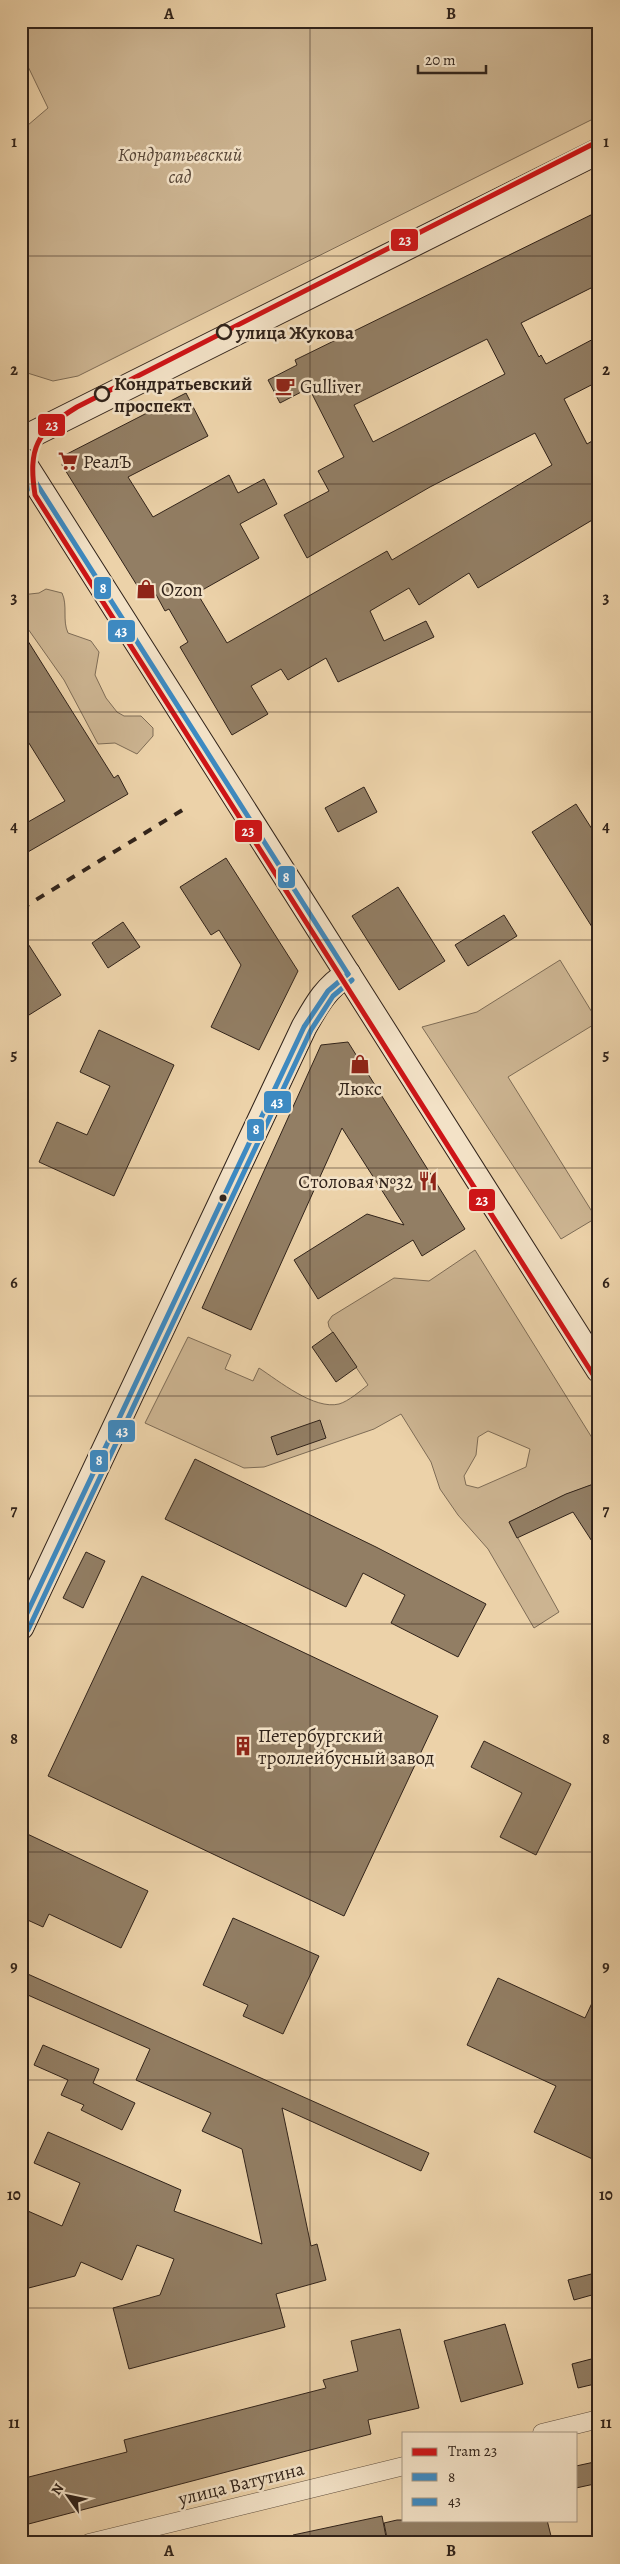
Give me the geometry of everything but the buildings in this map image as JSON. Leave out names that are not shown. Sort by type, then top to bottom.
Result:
[{"type":"street","points":[[21,440],[599,151]]},
{"type":"street","points":[[21,459],[599,1370]]},
{"type":"street","points":[[21,1627],[304,1028],[317,1003],[330,988],[348,974]]},
{"type":"street","points":[[546,2432],[599,2419]]},
{"type":"street","name":"улица Ватутина","points":[[90,2543],[402,2466]]},
{"type":"green space","name":"Кондратьевский сад","points":[[21,21],[599,21],[599,116],[78,376],[53,381],[21,371],[21,131],[48,108],[21,52]]},
{"type":"green space","points":[[46,589],[62,593],[68,633],[91,641],[99,652],[95,675],[106,698],[117,712],[124,716],[141,716],[153,728],[153,736],[137,754],[115,743],[98,744],[64,680],[21,619],[21,595],[39,593]]},
{"type":"green space","points":[[560,960],[598,1022],[508,1077],[596,1218],[561,1239],[422,1027],[477,1012]]},
{"type":"green space","points":[[475,1250],[599,1449],[599,1482],[562,1496],[509,1522],[559,1612],[534,1628],[488,1549],[458,1515],[440,1489],[431,1462],[401,1414],[374,1429],[264,1467],[244,1468],[145,1423],[188,1337],[231,1355],[225,1369],[253,1381],[259,1368],[308,1399],[329,1405],[343,1403],[368,1385],[329,1327],[328,1322],[332,1316],[394,1278],[429,1281]],"holes":[[[488,1431],[530,1449],[526,1467],[478,1488],[466,1485],[464,1476],[476,1455],[478,1437]]]},
{"type":"railway","points":[[21,909],[189,806]]},
{"type":"tram line","name":"23","points":[[599,141],[77,407],[63,416],[44,433],[34,453],[33,465],[35,495],[599,1384]]},
{"type":"transit line","name":"8","points":[[21,459],[348,974]]},
{"type":"transit line","name":"43","points":[[21,473],[342,978]]},
{"type":"transit line","name":"8","points":[[21,1626],[304,1027],[328,991],[348,974]]},
{"type":"transit line","name":"43","points":[[28,1630],[311,1030],[333,996],[352,980]]},
{"type":"place","name":"улица Жукова","points":[[224,332]]},
{"type":"place","name":"Gulliver","points":[[285,386]]},
{"type":"place","name":"Кондратьевский проспект","points":[[102,394]]},
{"type":"place","name":"РеалЪ","points":[[68,461]]},
{"type":"place","name":"Ozon","points":[[146,589]]},
{"type":"place","name":"Люкс","points":[[360,1064]]},
{"type":"place","name":"Столовая №32","points":[[428,1181]]},
{"type":"place","name":"Петербургский троллейбусный завод","points":[[243,1746]]}]
